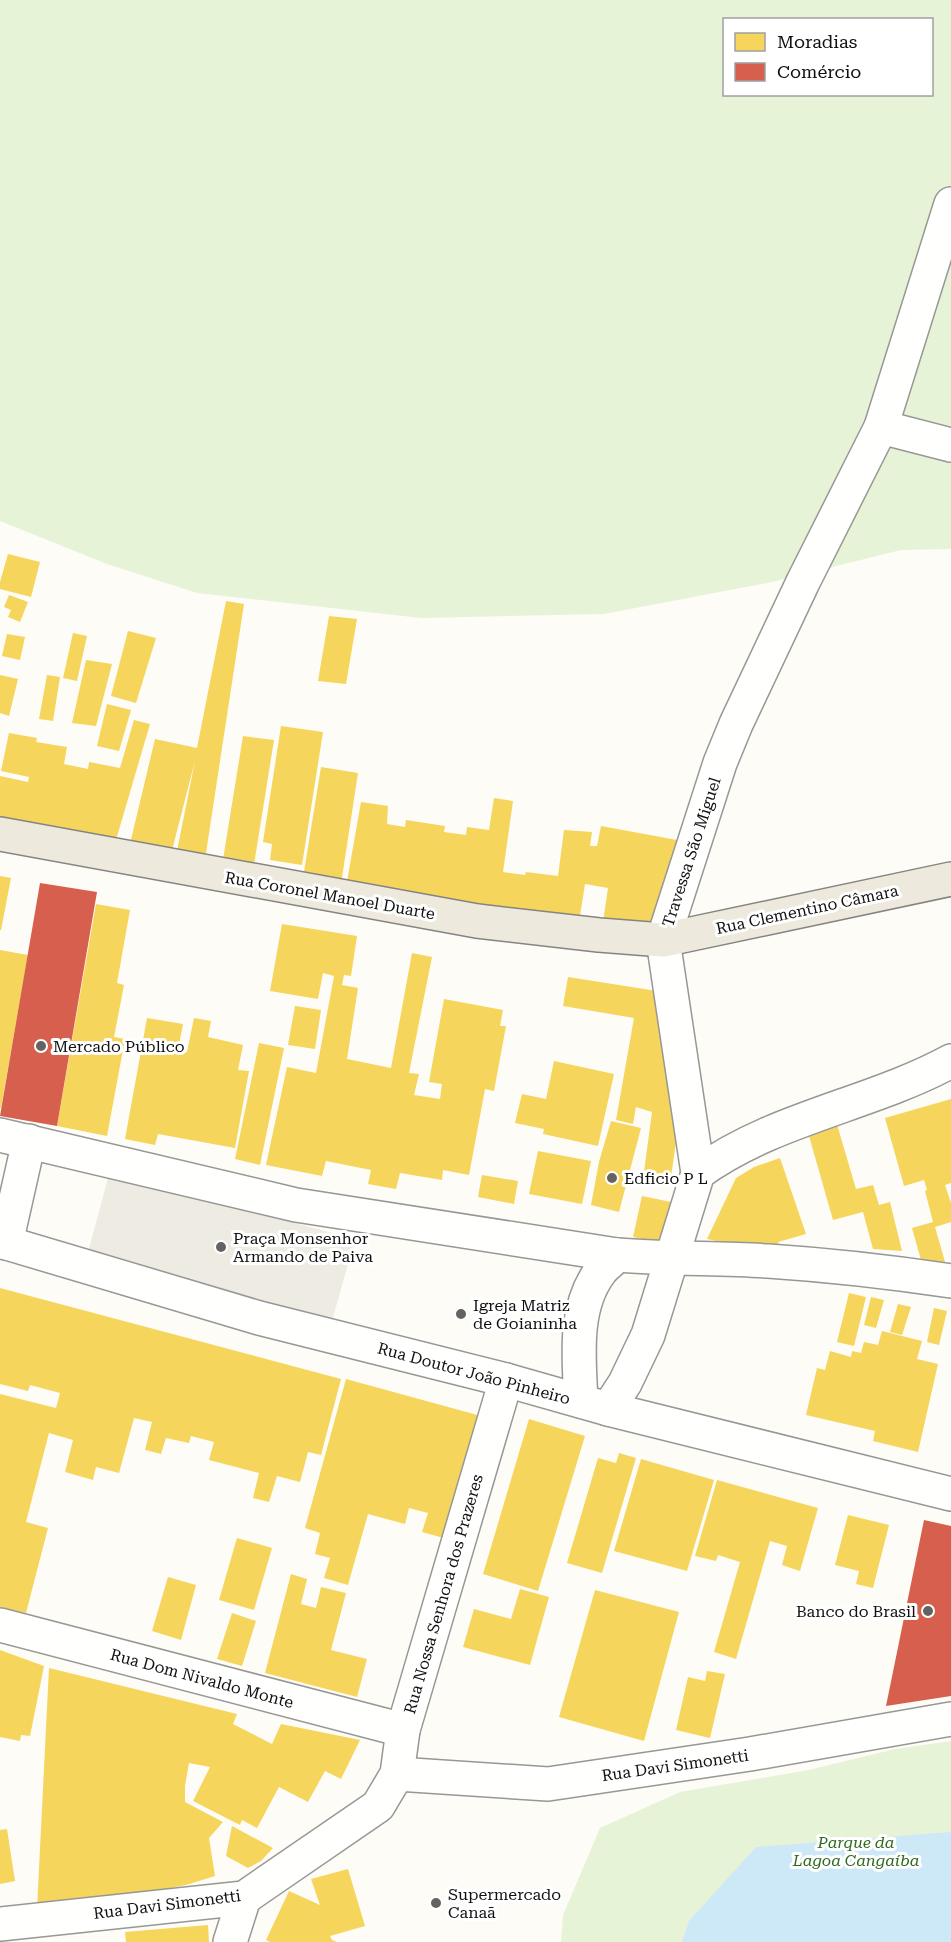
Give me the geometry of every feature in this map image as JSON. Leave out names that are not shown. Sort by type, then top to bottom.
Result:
[{"type":"main road","name":"Rua Coronel Manoel Duarte","points":[[0,834],[477,921],[663,940]]},
{"type":"main road","name":"Rua Clementino Câmara","points":[[663,940],[951,879]]},
{"type":"street","name":"Travessa São Miguel","points":[[698,1173],[663,940],[720,763],[736,724],[803,582],[881,427],[949,217]]},
{"type":"street","points":[[881,427],[951,446]]},
{"type":"street","points":[[617,1255],[600,1272],[585,1303],[579,1334],[595,1405],[625,1383],[648,1335],[698,1173],[714,1161],[764,1136],[894,1088],[951,1060]]},
{"type":"street","points":[[3,1242],[14,1138],[296,1205],[617,1255],[670,1259],[768,1261],[951,1281]]},
{"type":"street","name":"Rua Doutor João Pinheiro","points":[[3,1242],[259,1318],[951,1494]]},
{"type":"street","name":"Rua Nossa Senhora dos Prazeres","points":[[378,1806],[397,1774],[403,1730],[506,1380]]},
{"type":"street","name":"Rua Dom Nivaldo Monte","points":[[0,1625],[403,1730]]},
{"type":"street","name":"Rua Davi Simonetti","points":[[397,1774],[548,1784],[750,1754],[951,1719]]},
{"type":"street","name":"Rua Davi Simonetti","points":[[0,1924],[244,1898],[378,1806]]},
{"type":"street","points":[[230,1942],[244,1898]]},
{"type":"green space","points":[[0,0],[951,0],[951,549],[901,550],[772,582],[604,614],[421,618],[197,593],[107,564],[0,521]]},
{"type":"green space","name":"Parque da Lagoa Cangaíba","points":[[951,1741],[951,1942],[561,1942],[563,1915],[600,1828],[680,1792],[809,1770],[895,1749]]},
{"type":"shaded area","name":"Praça Monsenhor Armando de Paiva","points":[[109,1174],[355,1239],[332,1321],[87,1256]]},
{"type":"water","points":[[951,1832],[951,1942],[682,1942],[689,1921],[756,1847]]},
{"type":"building: Moradias","points":[[8,554],[40,562],[31,597],[0,589]]},
{"type":"building: Moradias","points":[[9,595],[28,602],[20,622],[8,617],[11,610],[4,607]]},
{"type":"building: Moradias","points":[[226,601],[244,604],[204,866],[175,861],[195,761],[170,858],[129,848],[155,739],[197,748]]},
{"type":"building: Moradias","points":[[329,616],[357,619],[346,684],[318,681]]},
{"type":"building: Moradias","points":[[128,631],[156,638],[136,703],[111,696]]},
{"type":"building: Moradias","points":[[73,633],[87,636],[77,681],[63,678]]},
{"type":"building: Moradias","points":[[7,634],[25,637],[20,660],[2,656]]},
{"type":"building: Moradias","points":[[86,660],[112,664],[96,726],[72,723]]},
{"type":"building: Moradias","points":[[0,675],[18,679],[9,716],[0,713]]},
{"type":"building: Moradias","points":[[47,675],[60,677],[53,721],[39,719]]},
{"type":"building: Moradias","points":[[107,704],[131,710],[119,751],[97,746]]},
{"type":"building: Moradias","points":[[134,720],[150,724],[116,840],[100,835],[95,849],[0,829],[0,776],[28,782],[29,777],[1,771],[9,733],[37,738],[36,742],[67,747],[64,764],[88,769],[89,762],[120,768]]},
{"type":"building: Moradias","points":[[281,726],[323,732],[302,865],[270,860],[272,844],[263,842]]},
{"type":"building: Moradias","points":[[243,736],[274,740],[252,877],[221,872]]},
{"type":"building: Moradias","points":[[321,767],[358,773],[341,884],[303,878]]},
{"type":"building: Moradias","points":[[494,798],[513,801],[503,872],[558,876],[564,830],[592,832],[590,846],[597,846],[601,826],[677,840],[659,930],[603,922],[608,888],[585,884],[579,922],[346,887],[361,802],[388,806],[387,824],[405,827],[406,820],[445,826],[444,832],[466,835],[467,827],[489,830]]},
{"type":"building: Moradias","points":[[0,876],[11,878],[1,930],[0,930]]},
{"type":"building: Moradias","points":[[96,904],[130,910],[117,983],[124,985],[114,1037],[125,1039],[107,1136],[57,1126]]},
{"type":"building: Moradias","points":[[282,924],[357,936],[351,976],[344,975],[342,985],[358,988],[347,1059],[391,1068],[412,953],[432,957],[409,1073],[419,1074],[414,1095],[440,1099],[442,1084],[429,1082],[444,999],[503,1010],[500,1026],[506,1026],[494,1091],[485,1089],[469,1175],[443,1170],[442,1180],[400,1173],[396,1189],[368,1184],[371,1170],[326,1161],[322,1176],[266,1165],[287,1067],[316,1073],[334,976],[323,973],[318,999],[270,991]]},
{"type":"building: Moradias","points":[[0,950],[28,955],[1,1108],[0,1108]]},
{"type":"building: Moradias","points":[[568,977],[657,991],[664,1056],[677,1135],[671,1177],[644,1172],[652,1112],[636,1107],[633,1124],[616,1120],[634,1018],[563,1006]]},
{"type":"building: Moradias","points":[[295,1006],[321,1010],[315,1049],[288,1045]]},
{"type":"building: Moradias","points":[[147,1018],[183,1024],[178,1050],[187,1052],[194,1018],[211,1021],[208,1037],[243,1045],[238,1070],[249,1071],[235,1148],[158,1134],[155,1145],[125,1139]]},
{"type":"building: Moradias","points":[[259,1043],[284,1048],[260,1165],[235,1159]]},
{"type":"building: Moradias","points":[[554,1061],[614,1074],[598,1146],[543,1134],[544,1129],[515,1123],[522,1094],[546,1099]]},
{"type":"building: Moradias","points":[[951,1099],[951,1183],[945,1185],[951,1203],[951,1222],[935,1227],[947,1269],[923,1267],[912,1228],[933,1222],[925,1191],[927,1190],[924,1180],[904,1186],[885,1118]]},
{"type":"building: Moradias","name":"Edficio P L","points":[[611,1121],[641,1128],[619,1212],[591,1205],[599,1162]]},
{"type":"building: Moradias","points":[[836,1121],[856,1189],[873,1185],[879,1205],[890,1202],[902,1251],[873,1249],[863,1212],[833,1220],[807,1129]]},
{"type":"building: Moradias","points":[[538,1151],[591,1161],[582,1204],[529,1194]]},
{"type":"building: Moradias","points":[[780,1158],[806,1234],[778,1242],[782,1254],[707,1239],[736,1178],[754,1167]]},
{"type":"building: Moradias","points":[[482,1175],[518,1181],[514,1204],[478,1197]]},
{"type":"building: Moradias","points":[[642,1196],[671,1202],[662,1243],[633,1237]]},
{"type":"building: Moradias","points":[[0,1288],[341,1379],[321,1455],[308,1452],[300,1482],[277,1476],[269,1502],[253,1498],[259,1473],[209,1460],[214,1442],[191,1436],[189,1443],[166,1438],[161,1454],[145,1450],[152,1422],[134,1418],[119,1473],[96,1467],[93,1480],[65,1472],[73,1440],[49,1433],[26,1522],[48,1528],[26,1613],[0,1607],[0,1394],[56,1408],[60,1393],[30,1385],[28,1391],[0,1384]]},
{"type":"building: Moradias","points":[[849,1293],[866,1297],[854,1346],[837,1342]]},
{"type":"building: Moradias","points":[[871,1297],[884,1300],[876,1328],[864,1325]]},
{"type":"building: Moradias","points":[[898,1304],[911,1307],[902,1335],[890,1332]]},
{"type":"building: Moradias","points":[[934,1308],[947,1311],[939,1345],[927,1342]]},
{"type":"building: Moradias","points":[[882,1331],[922,1341],[917,1359],[938,1364],[918,1452],[873,1441],[875,1431],[806,1415],[817,1368],[825,1370],[830,1351],[851,1357],[852,1351],[861,1353],[864,1342],[878,1345]]},
{"type":"building: Moradias","points":[[346,1379],[481,1416],[447,1539],[422,1532],[428,1513],[409,1508],[405,1524],[368,1514],[348,1585],[324,1578],[330,1558],[315,1554],[320,1533],[305,1528]]},
{"type":"building: Moradias","points":[[529,1419],[585,1436],[538,1591],[483,1574]]},
{"type":"building: Moradias","points":[[619,1453],[636,1458],[602,1573],[567,1563],[598,1458],[616,1463]]},
{"type":"building: Moradias","points":[[641,1459],[714,1480],[687,1571],[614,1551]]},
{"type":"building: Moradias","points":[[717,1480],[818,1508],[800,1571],[782,1565],[787,1546],[770,1541],[736,1659],[714,1652],[740,1562],[718,1555],[716,1561],[695,1556]]},
{"type":"building: Moradias","points":[[848,1515],[889,1525],[873,1588],[856,1584],[859,1571],[835,1565]]},
{"type":"building: Moradias","points":[[237,1538],[272,1548],[254,1610],[219,1600]]},
{"type":"building: Moradias","points":[[291,1574],[307,1579],[301,1604],[316,1608],[321,1587],[346,1593],[331,1650],[367,1659],[357,1697],[265,1673]]},
{"type":"building: Moradias","points":[[168,1577],[196,1585],[181,1640],[152,1631]]},
{"type":"building: Moradias","points":[[520,1589],[549,1597],[530,1665],[463,1647],[474,1609],[511,1619]]},
{"type":"building: Moradias","points":[[595,1590],[679,1612],[644,1741],[559,1717]]},
{"type":"building: Moradias","points":[[232,1613],[256,1621],[242,1666],[217,1659]]},
{"type":"building: Moradias","points":[[0,1650],[44,1666],[30,1736],[21,1735],[20,1741],[0,1737]]},
{"type":"building: Moradias","points":[[49,1668],[237,1714],[233,1724],[272,1744],[281,1724],[360,1740],[341,1779],[325,1771],[308,1802],[279,1787],[257,1828],[242,1820],[240,1825],[193,1801],[210,1767],[189,1763],[185,1802],[223,1822],[209,1838],[215,1876],[186,1885],[128,1896],[37,1909]]},
{"type":"building: Moradias","points":[[707,1671],[725,1674],[710,1738],[676,1730],[688,1677],[705,1681]]},
{"type":"building: Moradias","points":[[232,1826],[273,1848],[261,1861],[248,1868],[226,1856]]},
{"type":"building: Moradias","points":[[7,1829],[15,1881],[0,1884],[0,1830]]},
{"type":"building: Moradias","points":[[348,1869],[365,1926],[330,1936],[337,1942],[270,1942],[266,1940],[289,1891],[320,1905],[311,1879]]},
{"type":"building: Moradias","points":[[208,1925],[209,1942],[126,1942],[125,1932]]},
{"type":"building: Comércio","name":"Mercado Público","points":[[40,883],[97,892],[57,1126],[0,1116]]},
{"type":"building: Comércio","name":"Banco do Brasil","points":[[924,1520],[951,1526],[951,1696],[886,1706]]},
{"type":"place","name":"Mercado Público","points":[[41,1046]]},
{"type":"place","name":"Edficio P L","points":[[612,1178]]},
{"type":"place","name":"Praça Monsenhor Armando de Paiva","points":[[221,1247]]},
{"type":"place","name":"Igreja Matriz de Goianinha","points":[[461,1314]]},
{"type":"place","name":"Banco do Brasil","points":[[928,1611]]},
{"type":"place","name":"Supermercado Canaã","points":[[436,1903]]}]
